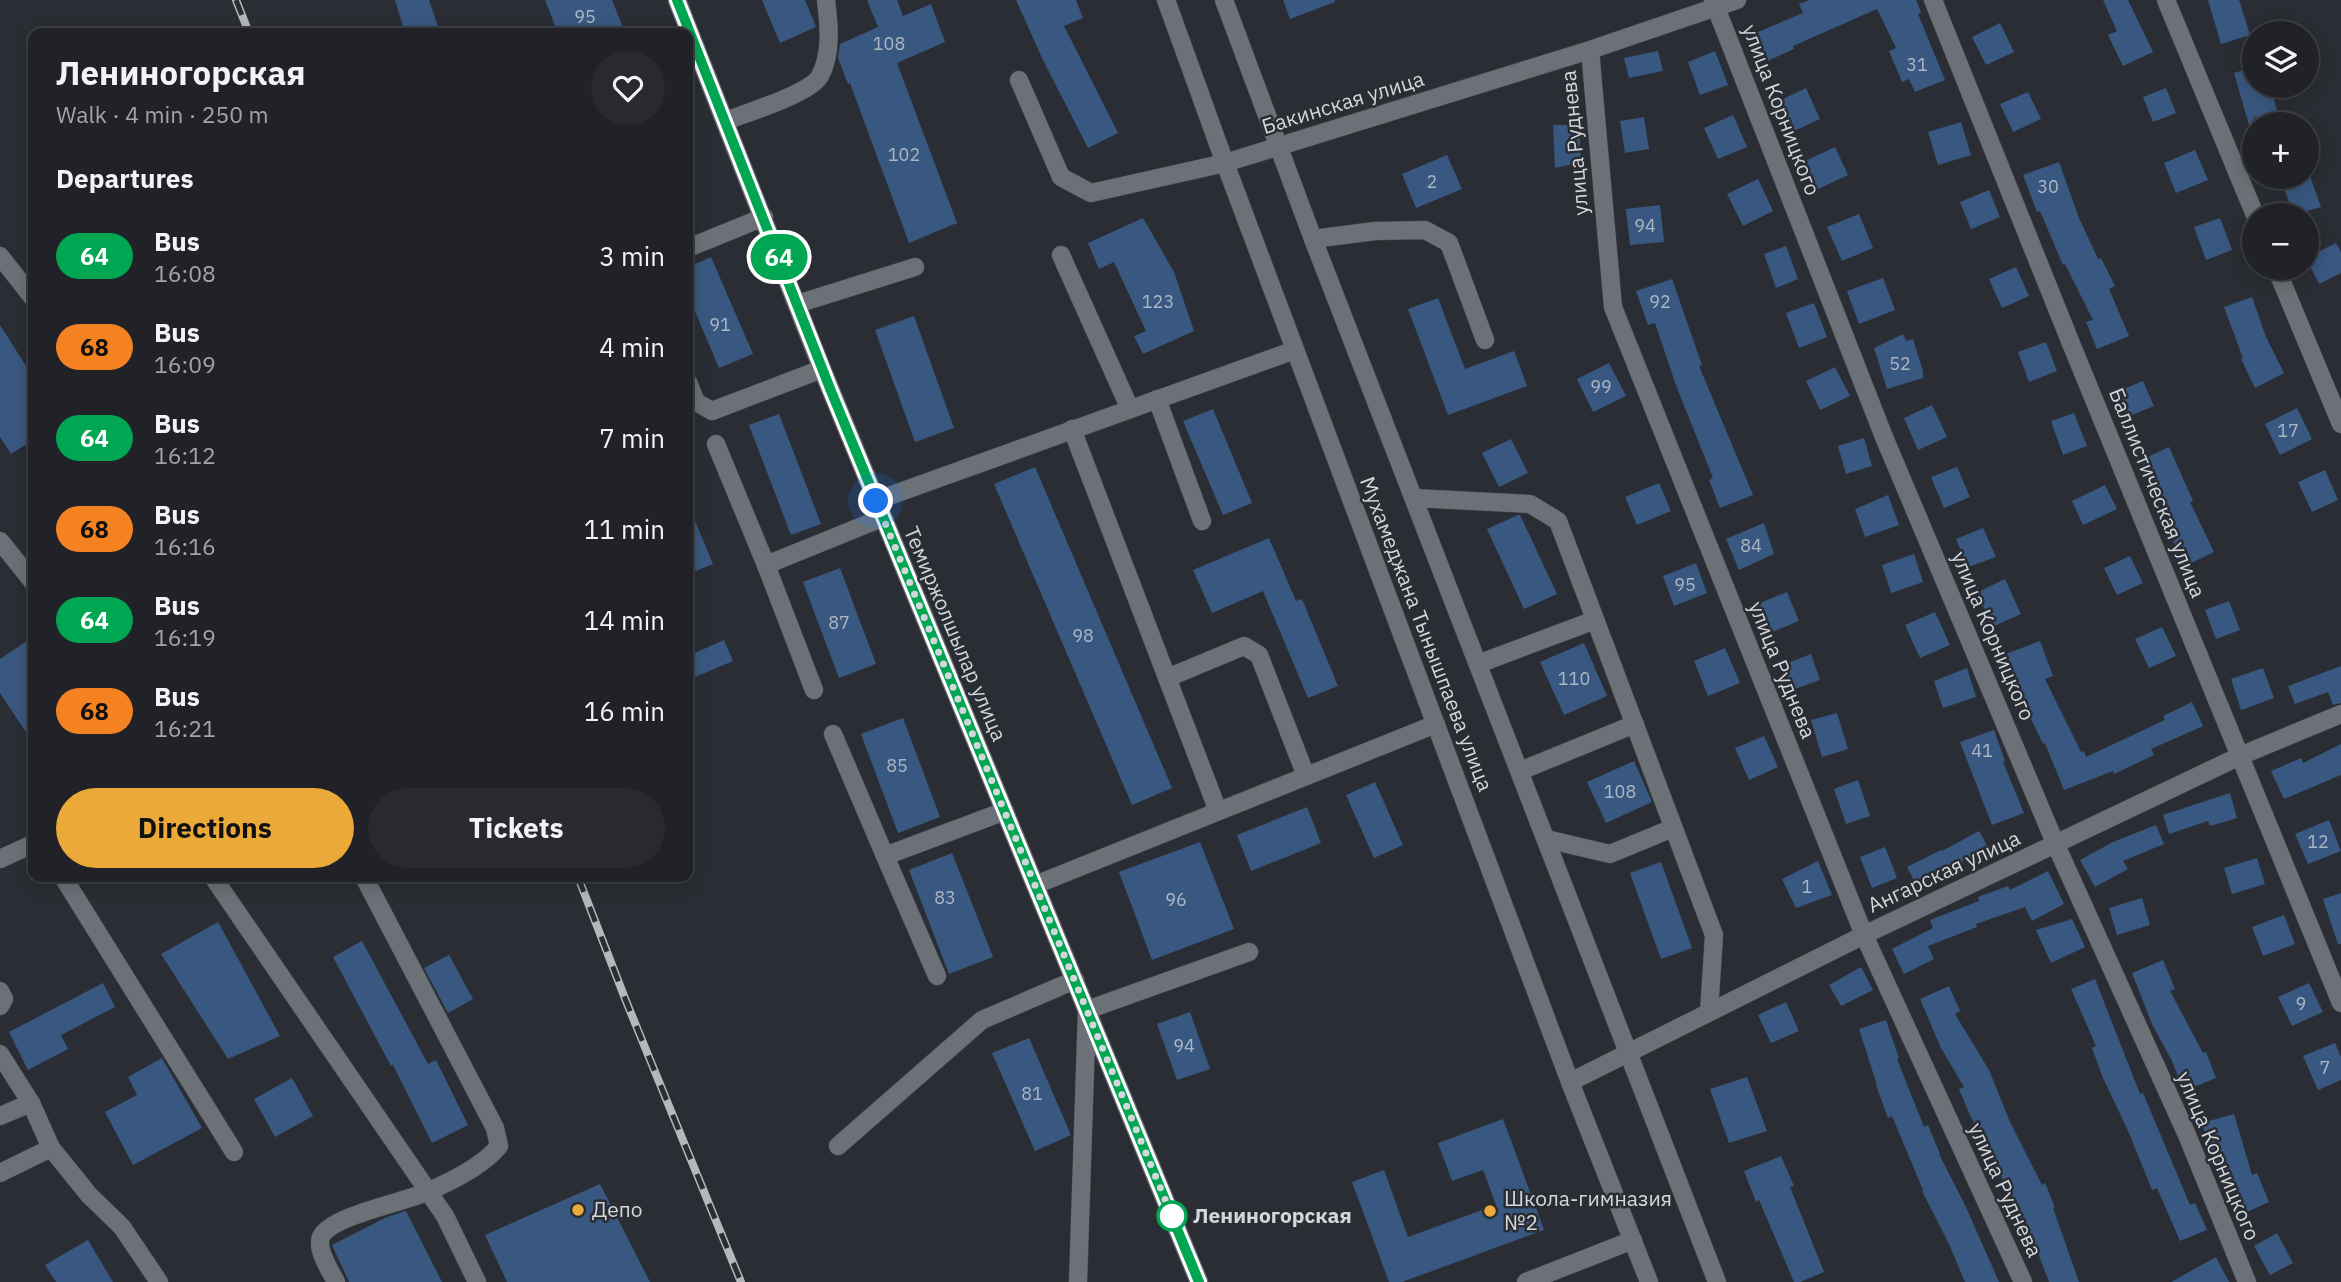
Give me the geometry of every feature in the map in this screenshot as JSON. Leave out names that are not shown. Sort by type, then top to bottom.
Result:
[{"type":"street","name":"Темиржолшылар улица","points":[[677,0],[688,28]]},
{"type":"street","points":[[725,121],[805,90],[819,78],[830,27],[826,0]]},
{"type":"street","name":"Мухамеджана Тынышпаева улица","points":[[1166,0],[1570,1082],[1649,1282]]},
{"type":"street","points":[[1224,0],[1313,239],[1717,1282]]},
{"type":"street","name":"Бакинская улица","points":[[1019,80],[1061,177],[1091,192],[1225,163],[1590,50],[1715,3],[1737,0]]},
{"type":"street","name":"Баллистическая улица","points":[[1933,0],[2341,1003]]},
{"type":"street","points":[[2166,0],[2250,203]]},
{"type":"street","name":"улица Корницкого","points":[[1715,3],[1884,437],[2056,845],[2187,1135],[2247,1282]]},
{"type":"street","name":"Темиржолшылар улица","points":[[693,40],[879,509],[1199,1282]]},
{"type":"street","name":"улица Руднева","points":[[1590,50],[1613,307],[1864,935],[2023,1282]]},
{"type":"street","points":[[693,246],[764,217]]},
{"type":"street","points":[[1313,239],[1376,230],[1425,230],[1449,243],[1485,340]]},
{"type":"street","points":[[1061,255],[1130,409]]},
{"type":"street","points":[[0,256],[28,292]]},
{"type":"street","points":[[797,304],[915,267]]},
{"type":"street","points":[[2281,280],[2341,424]]},
{"type":"street","points":[[766,565],[879,509],[1072,429],[1295,350]]},
{"type":"street","points":[[693,394],[696,402],[712,411],[822,369]]},
{"type":"street","points":[[1157,399],[1202,521]]},
{"type":"street","points":[[1072,429],[1219,811]]},
{"type":"street","points":[[716,444],[814,690]]},
{"type":"street","points":[[1414,498],[1530,504],[1558,521],[1714,935],[1709,1012]]},
{"type":"street","points":[[0,541],[28,576]]},
{"type":"street","points":[[1478,664],[1595,620]]},
{"type":"street","points":[[1167,678],[1244,646],[1259,655],[1306,776]]},
{"type":"street","name":"Ангарская улица","points":[[1570,1082],[1864,935],[2240,756],[2341,714]]},
{"type":"street","points":[[1035,884],[1436,724]]},
{"type":"street","points":[[1520,771],[1634,724]]},
{"type":"street","points":[[833,734],[937,976]]},
{"type":"street","points":[[885,856],[1005,811]]},
{"type":"street","points":[[1546,839],[1610,854],[1674,828]]},
{"type":"street","points":[[0,859],[28,846]]},
{"type":"street","points":[[66,882],[233,1152]]},
{"type":"street","points":[[216,882],[445,1216],[477,1282]]},
{"type":"street","points":[[336,1282],[319,1247],[321,1236],[333,1223],[428,1192],[489,1158],[499,1146],[495,1128],[366,882]]},
{"type":"street","points":[[1078,1282],[1087,1010],[1249,951]]},
{"type":"street","points":[[838,1146],[982,1020],[1075,980]]},
{"type":"street","points":[[0,991],[4,999],[0,1006]]},
{"type":"street","points":[[0,1054],[31,1103],[51,1148],[89,1195],[122,1227],[159,1282]]},
{"type":"street","points":[[0,1115],[31,1103]]},
{"type":"street","points":[[0,1173],[51,1148]]},
{"type":"street","points":[[1526,1282],[1633,1240]]},
{"type":"building","points":[[395,0],[429,0],[438,28],[403,28]]},
{"type":"building","points":[[545,0],[612,0],[623,28],[556,28]]},
{"type":"building","points":[[762,0],[805,0],[816,27],[780,43]]},
{"type":"building","points":[[867,0],[897,0],[903,16],[931,4],[945,42],[897,63],[957,223],[909,243],[850,83],[848,84],[838,58],[840,44],[878,27]]},
{"type":"building","points":[[1016,0],[1076,0],[1083,18],[1064,26],[1118,133],[1088,148]]},
{"type":"building","points":[[1283,0],[1335,0],[1335,2],[1290,19]]},
{"type":"building","points":[[1810,0],[1916,0],[1921,12],[1918,14],[1945,80],[1915,92],[1909,79],[1902,82],[1889,51],[1896,48],[1877,9],[1793,46],[1794,49],[1763,63],[1751,35],[1803,13],[1799,4]]},
{"type":"building","points":[[2103,0],[2128,0],[2153,52],[2123,66],[2108,35],[2117,31]]},
{"type":"building","points":[[2208,0],[2239,0],[2246,21],[2242,21],[2242,37],[2221,44]]},
{"type":"building","points":[[2000,23],[2014,52],[1986,65],[1972,37]]},
{"type":"building","points":[[1658,51],[1663,71],[1629,78],[1624,58]]},
{"type":"building","points":[[1715,51],[1728,85],[1700,95],[1688,62]]},
{"type":"building","points":[[2242,71],[2242,98],[2274,98],[2278,112],[2245,112],[2234,73]]},
{"type":"building","points":[[1806,88],[1820,119],[1792,132],[1777,102]]},
{"type":"building","points":[[2166,88],[2176,113],[2153,122],[2143,97]]},
{"type":"building","points":[[2028,92],[2041,119],[2013,132],[2000,104]]},
{"type":"building","points":[[1733,115],[1747,147],[1718,159],[1704,128]]},
{"type":"building","points":[[1644,117],[1649,149],[1625,153],[1620,121]]},
{"type":"building","points":[[1961,122],[1971,155],[1938,165],[1928,132]]},
{"type":"building","points":[[1553,125],[1579,125],[1581,162],[1555,168]]},
{"type":"building","points":[[1835,147],[1848,175],[1814,191],[1801,163]]},
{"type":"building","points":[[2195,150],[2208,180],[2176,193],[2164,163]]},
{"type":"building","points":[[1447,155],[1462,189],[1416,208],[1402,174]]},
{"type":"building","points":[[2059,162],[2079,218],[2098,259],[2101,258],[2115,286],[2109,289],[2129,336],[2097,349],[2086,322],[2093,320],[2065,264],[2063,265],[2040,211],[2037,212],[2023,175]]},
{"type":"building","points":[[1758,179],[1773,211],[1743,226],[1727,194]]},
{"type":"building","points":[[2284,189],[2315,189],[2321,207],[2319,203],[2289,203]]},
{"type":"building","points":[[1989,190],[2000,217],[1971,229],[1960,202]]},
{"type":"building","points":[[1660,205],[1664,242],[1630,245],[1626,209]]},
{"type":"building","points":[[1859,214],[1873,248],[1842,261],[1827,227]]},
{"type":"building","points":[[1143,218],[1174,272],[1194,331],[1143,354],[1134,336],[1146,331],[1114,262],[1099,269],[1088,243]]},
{"type":"building","points":[[2220,218],[2232,250],[2206,260],[2194,227]]},
{"type":"building","points":[[2336,243],[2341,252],[2341,273],[2319,284],[2317,280],[2319,252]]},
{"type":"building","points":[[1786,246],[1798,279],[1776,288],[1764,254]]},
{"type":"building","points":[[711,257],[753,354],[719,368],[693,307],[693,265]]},
{"type":"building","points":[[2016,267],[2029,296],[2002,308],[1989,279]]},
{"type":"building","points":[[1883,278],[1895,310],[1859,324],[1847,291]]},
{"type":"building","points":[[1672,279],[1702,365],[1699,366],[1753,495],[1720,508],[1709,480],[1713,478],[1677,388],[1655,323],[1648,325],[1636,291]]},
{"type":"building","points":[[2252,297],[2266,337],[2284,373],[2255,388],[2241,359],[2243,358],[2224,307]]},
{"type":"building","points":[[1438,298],[1465,369],[1514,351],[1527,386],[1448,415],[1408,309]]},
{"type":"building","points":[[1814,303],[1827,337],[1799,348],[1786,313]]},
{"type":"building","points":[[914,316],[954,428],[915,442],[875,330]]},
{"type":"building","points":[[0,325],[28,369],[28,443],[11,454],[0,437]]},
{"type":"building","points":[[1903,334],[1906,341],[1913,339],[1923,378],[1887,389],[1874,348]]},
{"type":"building","points":[[2046,342],[2057,371],[2029,382],[2018,352]]},
{"type":"building","points":[[1609,363],[1626,396],[1593,412],[1577,379]]},
{"type":"building","points":[[1835,367],[1850,396],[1820,410],[1806,381]]},
{"type":"building","points":[[2143,381],[2154,406],[2122,419],[2111,394]]},
{"type":"building","points":[[1932,405],[1947,437],[1918,450],[1904,418]]},
{"type":"building","points":[[2297,408],[2312,439],[2280,455],[2265,424]]},
{"type":"building","points":[[1213,409],[1252,503],[1223,515],[1183,421]]},
{"type":"building","points":[[2074,413],[2087,446],[2063,455],[2051,421]]},
{"type":"building","points":[[779,414],[821,524],[791,535],[749,425]]},
{"type":"building","points":[[1864,438],[1872,466],[1846,474],[1838,446]]},
{"type":"building","points":[[1511,439],[1528,473],[1499,487],[1482,453]]},
{"type":"building","points":[[2169,447],[2193,501],[2190,502],[2214,552],[2185,566],[2173,541],[2177,539],[2141,460]]},
{"type":"building","points":[[1035,467],[1172,788],[1132,805],[994,484]]},
{"type":"building","points":[[1957,467],[1970,497],[1944,508],[1931,477]]},
{"type":"building","points":[[2325,470],[2338,500],[2312,512],[2298,482]]},
{"type":"building","points":[[1659,483],[1671,511],[1637,525],[1625,497]]},
{"type":"building","points":[[2105,485],[2117,509],[2083,525],[2072,501]]},
{"type":"building","points":[[1888,495],[1899,525],[1865,537],[1855,509]]},
{"type":"building","points":[[1518,515],[1557,594],[1524,609],[1487,529]]},
{"type":"building","points":[[693,516],[713,564],[696,571],[693,564]]},
{"type":"building","points":[[1764,523],[1774,554],[1739,570],[1726,539]]},
{"type":"building","points":[[1983,528],[1996,557],[1968,567],[1956,539]]},
{"type":"building","points":[[1269,538],[1296,601],[1302,599],[1338,686],[1308,698],[1263,591],[1212,613],[1193,570]]},
{"type":"building","points":[[1914,554],[1923,582],[1891,593],[1882,565]]},
{"type":"building","points":[[2130,556],[2143,583],[2117,595],[2104,568]]},
{"type":"building","points":[[1696,563],[1707,593],[1674,606],[1663,576]]},
{"type":"building","points":[[840,568],[876,664],[839,678],[803,582]]},
{"type":"building","points":[[2005,579],[2021,614],[1992,627],[1978,592]]},
{"type":"building","points":[[1787,592],[1799,621],[1767,634],[1755,605]]},
{"type":"building","points":[[2229,601],[2240,630],[2216,639],[2205,610]]},
{"type":"building","points":[[1935,612],[1950,645],[1920,658],[1905,625]]},
{"type":"building","points":[[2162,627],[2176,656],[2149,668],[2135,639]]},
{"type":"building","points":[[28,640],[28,735],[0,693],[0,659]]},
{"type":"building","points":[[724,640],[733,661],[693,678],[693,654]]},
{"type":"building","points":[[2040,641],[2053,676],[2045,679],[2086,757],[2165,720],[2163,716],[2192,702],[2203,726],[2151,749],[2154,755],[2114,774],[2113,771],[2064,790],[2045,743],[2043,744],[2029,715],[2006,654]]},
{"type":"building","points":[[1584,643],[1607,696],[1564,715],[1540,662]]},
{"type":"building","points":[[1725,648],[1740,683],[1708,696],[1694,661]]},
{"type":"building","points":[[1811,654],[1820,680],[1789,691],[1780,666]]},
{"type":"building","points":[[2341,666],[2341,703],[2333,705],[2328,692],[2295,704],[2288,686]]},
{"type":"building","points":[[1967,668],[1976,697],[1943,708],[1934,681]]},
{"type":"building","points":[[2263,668],[2274,698],[2241,710],[2231,679]]},
{"type":"building","points":[[1837,713],[1848,749],[1822,757],[1811,720]]},
{"type":"building","points":[[903,718],[940,817],[898,833],[861,734]]},
{"type":"building","points":[[1994,730],[2005,761],[2003,762],[2024,813],[1992,825],[1960,742]]},
{"type":"building","points":[[1764,736],[1778,767],[1749,780],[1735,748]]},
{"type":"building","points":[[2341,744],[2341,775],[2284,799],[2271,771],[2301,758],[2303,763]]},
{"type":"building","points":[[1634,761],[1652,802],[1606,823],[1587,782]]},
{"type":"building","points":[[1858,780],[1870,816],[1846,824],[1834,789]]},
{"type":"building","points":[[1375,782],[1403,845],[1374,858],[1346,795]]},
{"type":"building","points":[[2230,793],[2237,818],[2210,826],[2208,821],[2169,834],[2163,815]]},
{"type":"building","points":[[1307,807],[1321,843],[1251,871],[1237,835]]},
{"type":"building","points":[[2329,820],[2341,851],[2308,864],[2295,834]]},
{"type":"building","points":[[2156,825],[2164,844],[2123,861],[2128,869],[2095,887],[2080,860],[2113,842]]},
{"type":"building","points":[[1979,831],[1988,847],[1917,886],[1907,867]]},
{"type":"building","points":[[1200,842],[1234,929],[1152,960],[1119,872]]},
{"type":"building","points":[[1885,847],[1897,878],[1872,888],[1860,857]]},
{"type":"building","points":[[952,853],[993,957],[949,974],[909,870]]},
{"type":"building","points":[[2257,858],[2265,884],[2232,894],[2224,868]]},
{"type":"building","points":[[1818,861],[1832,895],[1796,908],[1782,879]]},
{"type":"building","points":[[1661,862],[1692,948],[1661,959],[1630,873]]},
{"type":"building","points":[[2048,871],[2064,904],[2032,921],[2025,907],[1976,924],[1977,927],[1928,946],[1934,959],[1904,974],[1892,949],[1933,928],[1930,920],[1979,901],[1978,897],[2008,886],[2010,890]]},
{"type":"building","points":[[2341,893],[2341,944],[2338,944],[2323,899]]},
{"type":"building","points":[[2142,898],[2150,925],[2117,935],[2109,908]]},
{"type":"building","points":[[2284,915],[2295,944],[2263,956],[2252,927]]},
{"type":"building","points":[[2072,919],[2085,947],[2051,963],[2036,930]]},
{"type":"building","points":[[218,922],[280,1036],[228,1059],[161,954]]},
{"type":"building","points":[[362,941],[428,1064],[436,1060],[468,1125],[432,1143],[393,1065],[391,1066],[333,957]]},
{"type":"building","points":[[449,955],[473,999],[448,1013],[424,968]]},
{"type":"building","points":[[2163,960],[2175,989],[2170,991],[2203,1053],[2206,1052],[2216,1078],[2184,1091],[2172,1061],[2152,1024],[2132,973]]},
{"type":"building","points":[[1861,967],[1873,990],[1841,1006],[1829,985]]},
{"type":"building","points":[[2095,979],[2140,1094],[2143,1093],[2190,1205],[2195,1203],[2207,1230],[2180,1241],[2157,1188],[2152,1190],[2103,1078],[2092,1048],[2096,1046],[2071,989]]},
{"type":"building","points":[[103,983],[115,1007],[61,1035],[68,1049],[28,1070],[9,1032]]},
{"type":"building","points":[[2309,983],[2323,1012],[2292,1026],[2278,997]]},
{"type":"building","points":[[1949,986],[1960,1011],[1955,1014],[1989,1070],[2010,1122],[2042,1185],[2045,1183],[2079,1282],[2049,1282],[2025,1219],[2018,1222],[2007,1200],[2012,1197],[1970,1115],[1959,1089],[1964,1087],[1941,1048],[1920,999]]},
{"type":"building","points":[[1786,1002],[1799,1031],[1771,1043],[1758,1015]]},
{"type":"building","points":[[1190,1012],[1210,1069],[1177,1080],[1157,1024]]},
{"type":"building","points":[[1886,1020],[1899,1058],[1897,1059],[1924,1127],[1928,1125],[1999,1282],[1965,1282],[1922,1191],[1892,1116],[1888,1118],[1859,1029]]},
{"type":"building","points":[[1029,1038],[1071,1135],[1035,1151],[992,1053]]},
{"type":"building","points":[[2335,1043],[2341,1057],[2341,1080],[2318,1090],[2303,1056]]},
{"type":"building","points":[[162,1058],[202,1128],[133,1165],[105,1112],[137,1095],[128,1077]]},
{"type":"building","points":[[1747,1077],[1767,1131],[1729,1143],[1710,1089]]},
{"type":"building","points":[[292,1078],[313,1116],[275,1137],[254,1099]]},
{"type":"building","points":[[2234,1114],[2252,1175],[2257,1173],[2269,1202],[2236,1217],[2213,1162],[2202,1123]]},
{"type":"building","points":[[1503,1119],[1544,1230],[1402,1282],[1389,1282],[1352,1182],[1384,1170],[1408,1237],[1496,1205],[1483,1170],[1452,1181],[1438,1143]]},
{"type":"building","points":[[1781,1156],[1794,1186],[1790,1187],[1824,1272],[1800,1282],[1794,1282],[1744,1171]]},
{"type":"building","name":"Депо","points":[[600,1184],[650,1282],[507,1282],[485,1235]]},
{"type":"building","points":[[406,1211],[442,1282],[349,1282],[332,1245],[387,1217]]},
{"type":"building","points":[[2277,1233],[2293,1263],[2270,1275],[2254,1246]]},
{"type":"building","points":[[88,1240],[113,1282],[56,1282],[45,1265]]},
{"type":"building","points":[[2216,1257],[2229,1282],[2171,1282]]},
{"type":"railway","points":[[236,0],[247,28]]},
{"type":"railway","points":[[580,882],[741,1282]]},
{"type":"bus line","name":"64","points":[[677,0],[688,28]]},
{"type":"bus line","name":"64","points":[[693,40],[882,518],[1199,1282]]},
{"type":"place","name":"Депо","points":[[578,1210]]},
{"type":"place","name":"Школа-гимназия №2","points":[[1490,1211]]},
{"type":"place","name":"Лениногорская","points":[[1172,1216]]},
{"type":"route","points":[[876,501],[1172,1216]]}]
